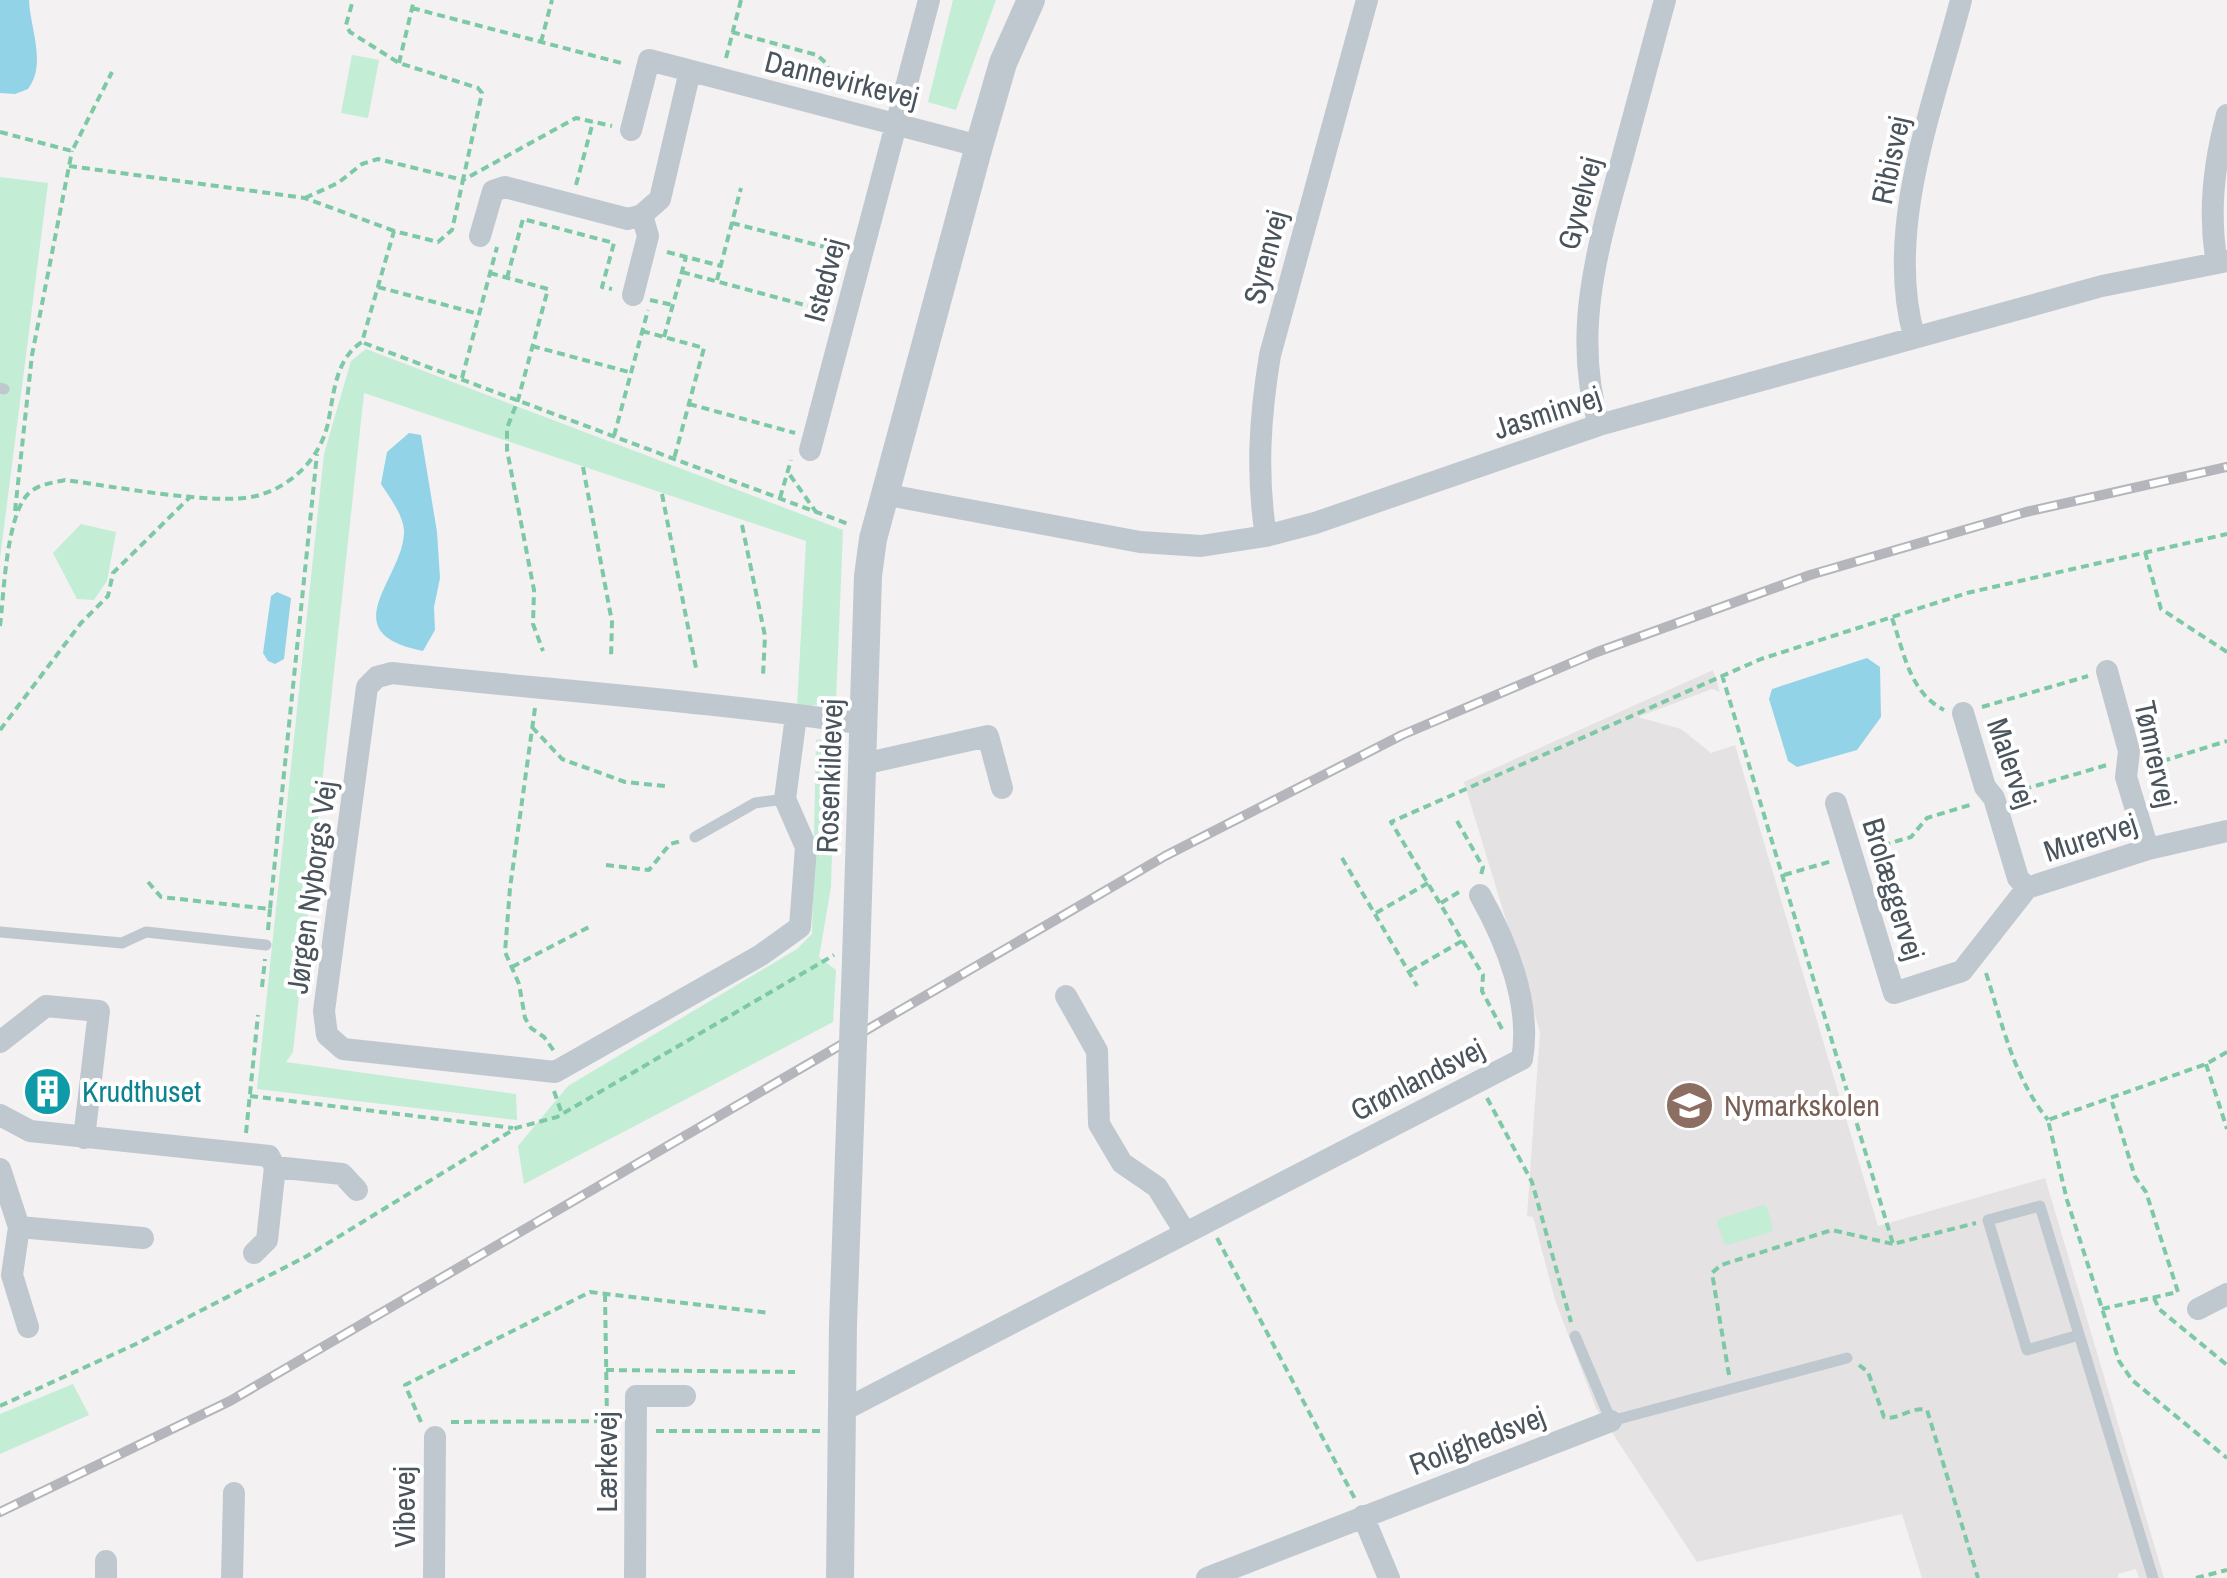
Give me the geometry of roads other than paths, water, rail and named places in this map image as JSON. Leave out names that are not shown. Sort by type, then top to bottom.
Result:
[{"type":"street","name":"Istedvej","points":[[812,444],[930,0]]},
{"type":"street","name":"Rosenkildevej","points":[[840,1578],[851,1098],[850,955],[864,724],[868,576],[884,494],[979,146],[1003,63],[1031,0]]},
{"type":"street","name":"Syrenvej","points":[[1266,536],[1259,460],[1261,410],[1270,354],[1367,0]]},
{"type":"street","name":"Gyvelvej","points":[[1599,425],[1592,401],[1587,346],[1589,292],[1665,0]]},
{"type":"street","name":"Ribisvej","points":[[1914,336],[1908,317],[1906,235],[1911,190],[1961,0]]},
{"type":"street","name":"Dannevirkevej","points":[[631,130],[649,60],[979,146]]},
{"type":"street","points":[[489,240],[493,191],[505,187],[628,219],[642,215],[660,199],[690,71]]},
{"type":"street","points":[[2222,262],[2212,236],[2214,186],[2227,115]]},
{"type":"street","points":[[633,295],[648,236],[642,215]]},
{"type":"street","name":"Jasminvej","points":[[884,494],[1140,542],[1200,546],[1266,536],[1315,523],[1599,425],[2102,286],[2222,262]]},
{"type":"street","name":"Tømrervej","points":[[2106,671],[2129,751],[2126,777],[2148,850]]},
{"type":"street","name":"Jørgen Nyborgs Vej","points":[[785,798],[806,847],[800,927],[761,956],[554,1072],[344,1048],[327,1035],[324,1011],[368,687],[377,677],[392,673],[864,724]]},
{"type":"street","name":"Malervej","points":[[1963,712],[2018,878],[2027,888]]},
{"type":"street","points":[[785,798],[796,716]]},
{"type":"street","points":[[862,764],[988,736],[1002,788]]},
{"type":"street","name":"Brolæggervej","points":[[1836,803],[1894,993]]},
{"type":"street","name":"Murervej","points":[[1894,993],[1962,972],[2027,888],[2148,850],[2227,831]]},
{"type":"street","name":"Grønlandsvej","points":[[842,1421],[1185,1232],[1522,1059],[1526,1038],[1523,1010],[1497,926],[1473,889]]},
{"type":"street","points":[[1066,996],[1097,1052],[1099,1124],[1122,1163],[1157,1187],[1185,1232]]},
{"type":"street","points":[[0,1042],[46,1006],[99,1011],[84,1138]]},
{"type":"street","points":[[0,1115],[30,1131],[269,1156],[276,1167],[266,1240],[254,1253]]},
{"type":"street","points":[[276,1167],[342,1174],[357,1190]]},
{"type":"street","points":[[0,1169],[19,1227],[12,1275],[28,1327]]},
{"type":"street","points":[[19,1227],[143,1238]]},
{"type":"street","points":[[2198,1309],[2227,1294]]},
{"type":"street","name":"Lærkevej","points":[[635,1578],[636,1396],[685,1396]]},
{"type":"street","name":"Rolighedsvej","points":[[1207,1578],[1611,1421]]},
{"type":"street","name":"Vibevej","points":[[432,1427],[434,1578]]},
{"type":"street","points":[[232,1578],[234,1493]]},
{"type":"street","points":[[1364,1516],[1389,1578]]},
{"type":"lane","points":[[695,837],[755,803],[785,798]]},
{"type":"lane","points":[[0,932],[122,943],[146,932],[266,945]]},
{"type":"lane","points":[[2079,1335],[2027,1350],[1988,1220],[2040,1206],[2153,1578]]},
{"type":"lane","points":[[1576,1336],[1611,1421],[1846,1358]]},
{"type":"water","points":[[0,0],[29,0],[36,68],[28,89],[15,94],[0,93]]},
{"type":"water","points":[[409,433],[421,435],[437,532],[440,578],[434,607],[435,630],[423,651],[396,643],[381,632],[376,618],[404,534],[400,514],[381,484],[387,452]]},
{"type":"water","points":[[277,592],[291,598],[284,659],[275,664],[263,653],[271,596]]},
{"type":"water","points":[[1867,658],[1880,667],[1881,717],[1857,750],[1797,767],[1788,761],[1769,699],[1772,689]]},
{"type":"railway","points":[[0,1512],[230,1401],[1165,856],[1402,735],[1597,652],[1810,575],[2026,512],[2227,467]]},
{"type":"place","name":"Krudthuset","points":[[47,1091]]},
{"type":"place","name":"Nymarkskolen","points":[[1689,1105]]}]
